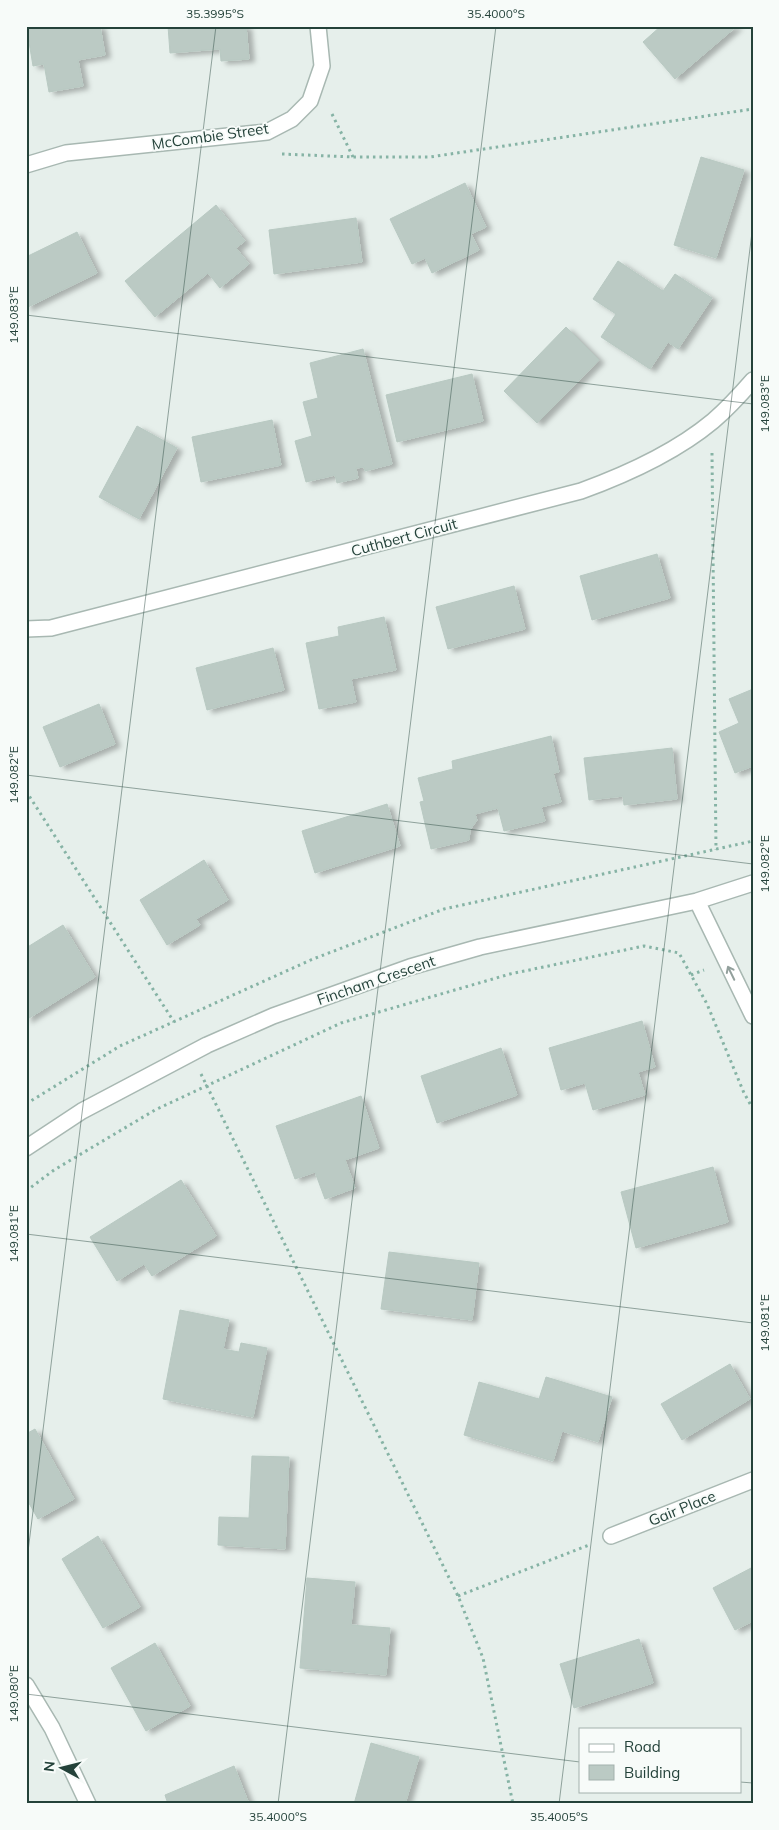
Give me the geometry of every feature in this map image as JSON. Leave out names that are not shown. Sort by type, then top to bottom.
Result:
[{"type":"street","name":"McCombie Street","points":[[26,165],[66,154],[267,132],[292,119],[310,101],[322,66],[318,26]]},
{"type":"street","name":"Cuthbert Circuit","points":[[26,629],[51,628],[581,491],[617,478],[682,443],[712,422],[738,398],[753,380]]},
{"type":"street","name":"Fincham Crescent","points":[[26,1148],[82,1111],[190,1054],[273,1016],[410,967],[480,947],[697,901],[752,886]]},
{"type":"street","points":[[697,901],[753,1016]]},
{"type":"street","name":"Gair Place","points":[[611,1536],[753,1480]]},
{"type":"street","points":[[26,1685],[52,1728],[88,1804]]},
{"type":"path","points":[[317,82],[353,157],[430,157],[753,109]]},
{"type":"path","points":[[712,422],[716,850]]},
{"type":"path","points":[[26,790],[174,1022]]},
{"type":"path","points":[[26,1104],[120,1046],[313,959],[444,909],[753,841]]},
{"type":"path","points":[[26,1191],[54,1170],[155,1110],[341,1023],[510,974],[644,946],[680,953],[707,1004],[744,1093],[753,1109]]},
{"type":"path","points":[[190,1054],[458,1596],[483,1658],[513,1804]]},
{"type":"path","points":[[458,1596],[611,1536]]},
{"type":"building","points":[[48,26],[100,26],[105,55],[78,60],[83,86],[49,92],[44,64],[33,66],[27,30]]},
{"type":"building","points":[[168,26],[246,26],[249,59],[221,61],[220,49],[170,53]]},
{"type":"building","points":[[661,26],[737,26],[675,79],[643,42]]},
{"type":"building","points":[[701,157],[744,170],[716,258],[674,245]]},
{"type":"building","points":[[465,183],[486,227],[471,234],[479,250],[432,273],[425,258],[412,264],[390,219]]},
{"type":"building","points":[[216,205],[245,241],[236,248],[249,264],[220,288],[208,273],[155,317],[125,281]]},
{"type":"building","points":[[356,218],[362,262],[274,274],[269,230]]},
{"type":"building","points":[[77,232],[97,273],[26,308],[26,257]]},
{"type":"building","points":[[618,261],[663,291],[675,274],[712,298],[678,349],[668,342],[650,369],[601,337],[616,314],[593,299]]},
{"type":"building","points":[[566,327],[599,360],[537,423],[504,391]]},
{"type":"building","points":[[363,349],[392,464],[365,471],[364,467],[356,468],[358,478],[337,483],[335,475],[306,482],[295,441],[312,436],[303,402],[318,398],[310,363]]},
{"type":"building","points":[[472,374],[483,421],[397,442],[386,395]]},
{"type":"building","points":[[272,420],[281,465],[201,482],[192,437]]},
{"type":"building","points":[[137,426],[177,448],[139,519],[99,497]]},
{"type":"building","points":[[657,554],[670,598],[592,620],[580,576]]},
{"type":"building","points":[[514,586],[525,629],[448,649],[436,607]]},
{"type":"building","points":[[384,617],[396,670],[351,679],[356,702],[319,709],[306,643],[339,636],[338,627]]},
{"type":"building","points":[[273,648],[284,690],[207,710],[196,668]]},
{"type":"building","points":[[753,689],[753,766],[735,773],[719,732],[739,723],[729,699]]},
{"type":"building","points":[[99,704],[115,744],[60,767],[43,727]]},
{"type":"building","points":[[551,736],[559,772],[553,773],[561,802],[541,807],[545,821],[504,831],[498,808],[475,814],[477,820],[470,830],[469,840],[431,849],[420,802],[424,801],[418,778],[453,769],[452,761]]},
{"type":"building","points":[[672,748],[677,799],[624,805],[623,796],[589,800],[584,758]]},
{"type":"building","points":[[387,804],[400,846],[315,873],[302,831]]},
{"type":"building","points":[[204,860],[228,900],[196,919],[200,925],[167,945],[140,900]]},
{"type":"building","points":[[63,925],[95,977],[26,1020],[26,948]]},
{"type":"building","points":[[642,1021],[655,1067],[638,1072],[645,1095],[593,1110],[585,1083],[561,1090],[549,1048]]},
{"type":"building","points":[[501,1048],[517,1095],[437,1123],[421,1076]]},
{"type":"building","points":[[361,1096],[379,1148],[345,1160],[355,1188],[325,1199],[315,1172],[295,1179],[276,1126]]},
{"type":"building","points":[[713,1167],[728,1222],[636,1248],[621,1192]]},
{"type":"building","points":[[181,1180],[216,1236],[152,1276],[144,1264],[117,1281],[90,1237]]},
{"type":"building","points":[[389,1252],[479,1263],[472,1320],[381,1309]]},
{"type":"building","points":[[180,1310],[229,1320],[223,1349],[239,1352],[241,1343],[267,1348],[253,1417],[163,1399]]},
{"type":"building","points":[[730,1364],[750,1399],[682,1440],[661,1404]]},
{"type":"building","points":[[546,1377],[612,1397],[598,1442],[562,1431],[553,1461],[464,1435],[479,1382],[539,1399]]},
{"type":"building","points":[[35,1429],[74,1499],[38,1519],[26,1498],[26,1434]]},
{"type":"building","points":[[252,1456],[289,1457],[285,1549],[218,1545],[219,1517],[249,1518]]},
{"type":"building","points":[[98,1536],[140,1607],[103,1628],[62,1559]]},
{"type":"building","points":[[753,1567],[753,1621],[735,1630],[713,1588]]},
{"type":"building","points":[[307,1578],[355,1582],[351,1625],[390,1628],[386,1675],[300,1668]]},
{"type":"building","points":[[639,1639],[653,1683],[574,1708],[560,1664]]},
{"type":"building","points":[[155,1643],[190,1706],[146,1731],[111,1668]]},
{"type":"building","points":[[371,1743],[419,1757],[405,1804],[354,1804]]},
{"type":"building","points":[[234,1766],[249,1804],[168,1804],[165,1795]]}]
